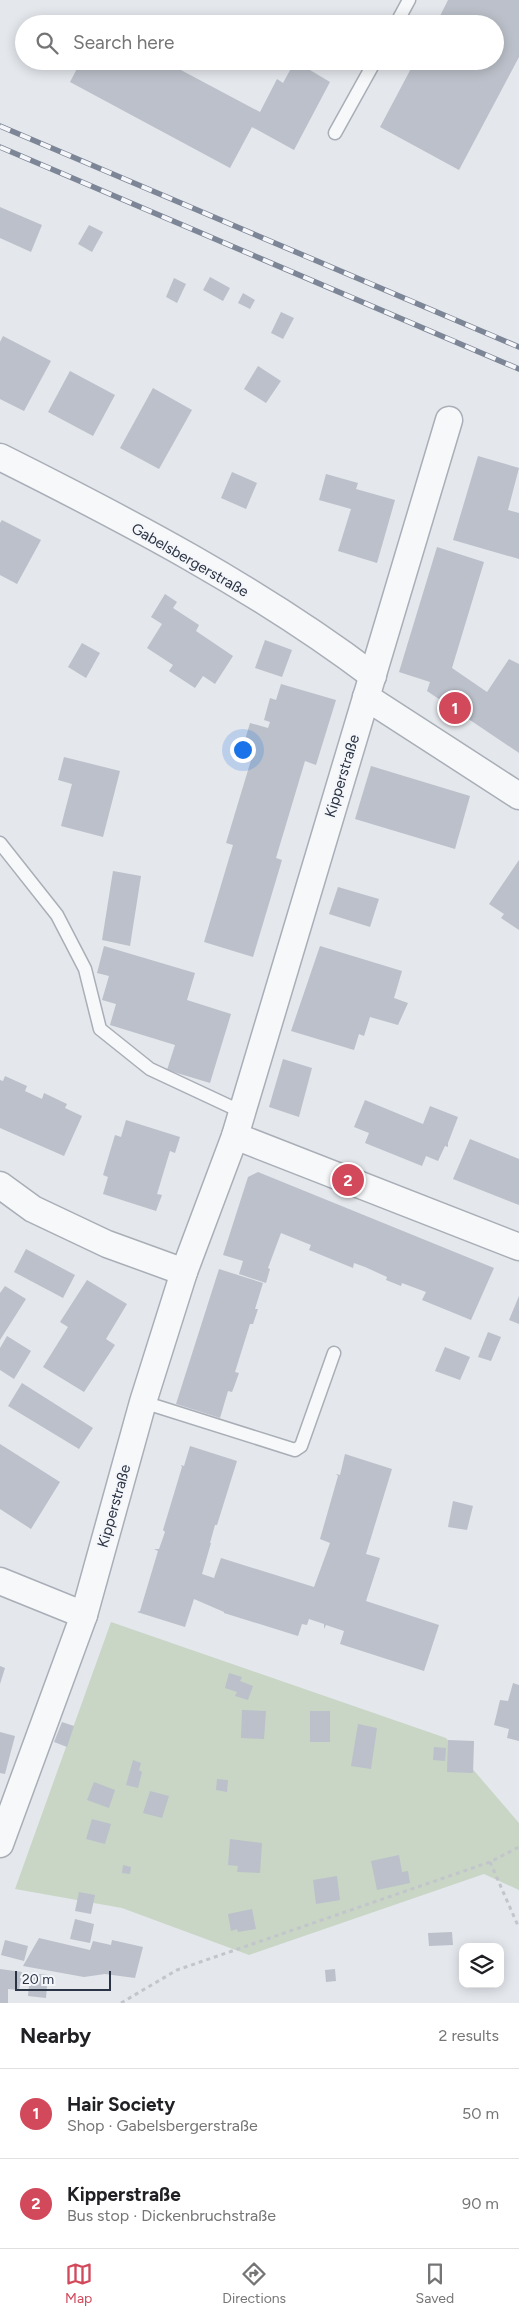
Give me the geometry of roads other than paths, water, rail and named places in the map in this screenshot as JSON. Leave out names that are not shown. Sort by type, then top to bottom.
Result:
[{"type":"street","name":"Kipperstraße","points":[[2,1835],[84,1614],[143,1402],[184,1272],[238,1124],[449,420]]},
{"type":"street","name":"Gabelsbergerstraße","points":[[0,457],[185,554],[327,641],[369,686],[519,796]]},
{"type":"street","points":[[238,1124],[519,1247]]},
{"type":"street","points":[[0,1186],[33,1209],[107,1244],[184,1272]]},
{"type":"street","points":[[0,1581],[84,1614]]},
{"type":"lane","points":[[401,15],[409,0]]},
{"type":"lane","points":[[335,133],[370,70]]},
{"type":"lane","points":[[0,843],[57,915],[85,969],[100,1029],[150,1069],[238,1124]]},
{"type":"lane","points":[[143,1402],[295,1450],[301,1446],[334,1353]]},
{"type":"railway","points":[[0,126],[519,347]]},
{"type":"railway","points":[[0,147],[519,369]]},
{"type":"place","name":"Hair Society","points":[[455,708]]},
{"type":"place","name":"Kipperstraße","points":[[348,1180]]}]
